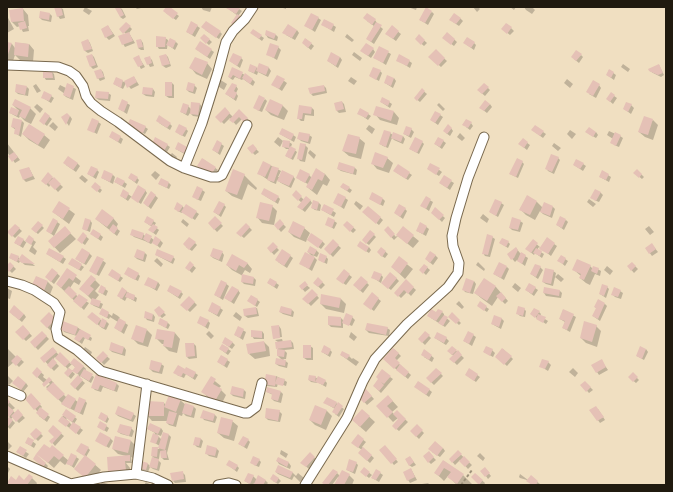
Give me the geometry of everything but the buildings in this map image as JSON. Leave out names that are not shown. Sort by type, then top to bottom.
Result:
[{"type":"street","points":[[184,168],[202,123],[226,42],[233,30],[245,19],[253,7]]},
{"type":"street","points":[[7,65],[58,67],[68,71],[76,76],[83,86],[86,96],[91,103],[101,111],[170,161],[184,168],[211,177],[218,178],[222,175],[247,125]]},
{"type":"street","points":[[305,485],[346,418],[375,359],[407,324],[448,286],[458,274],[459,263],[452,236],[468,178],[484,137]]},
{"type":"street","points":[[7,281],[34,290],[54,303],[60,312],[56,329],[58,338],[77,350],[101,371],[244,413],[248,413],[256,407],[262,383]]},
{"type":"street","points":[[136,474],[147,384]]},
{"type":"street","points":[[7,390],[22,396]]},
{"type":"street","points":[[7,456],[72,484],[104,477],[136,474],[153,478],[168,485]]},
{"type":"street","points":[[218,485],[229,483],[236,485]]},
{"type":"path","points":[[461,485],[472,470]]}]
